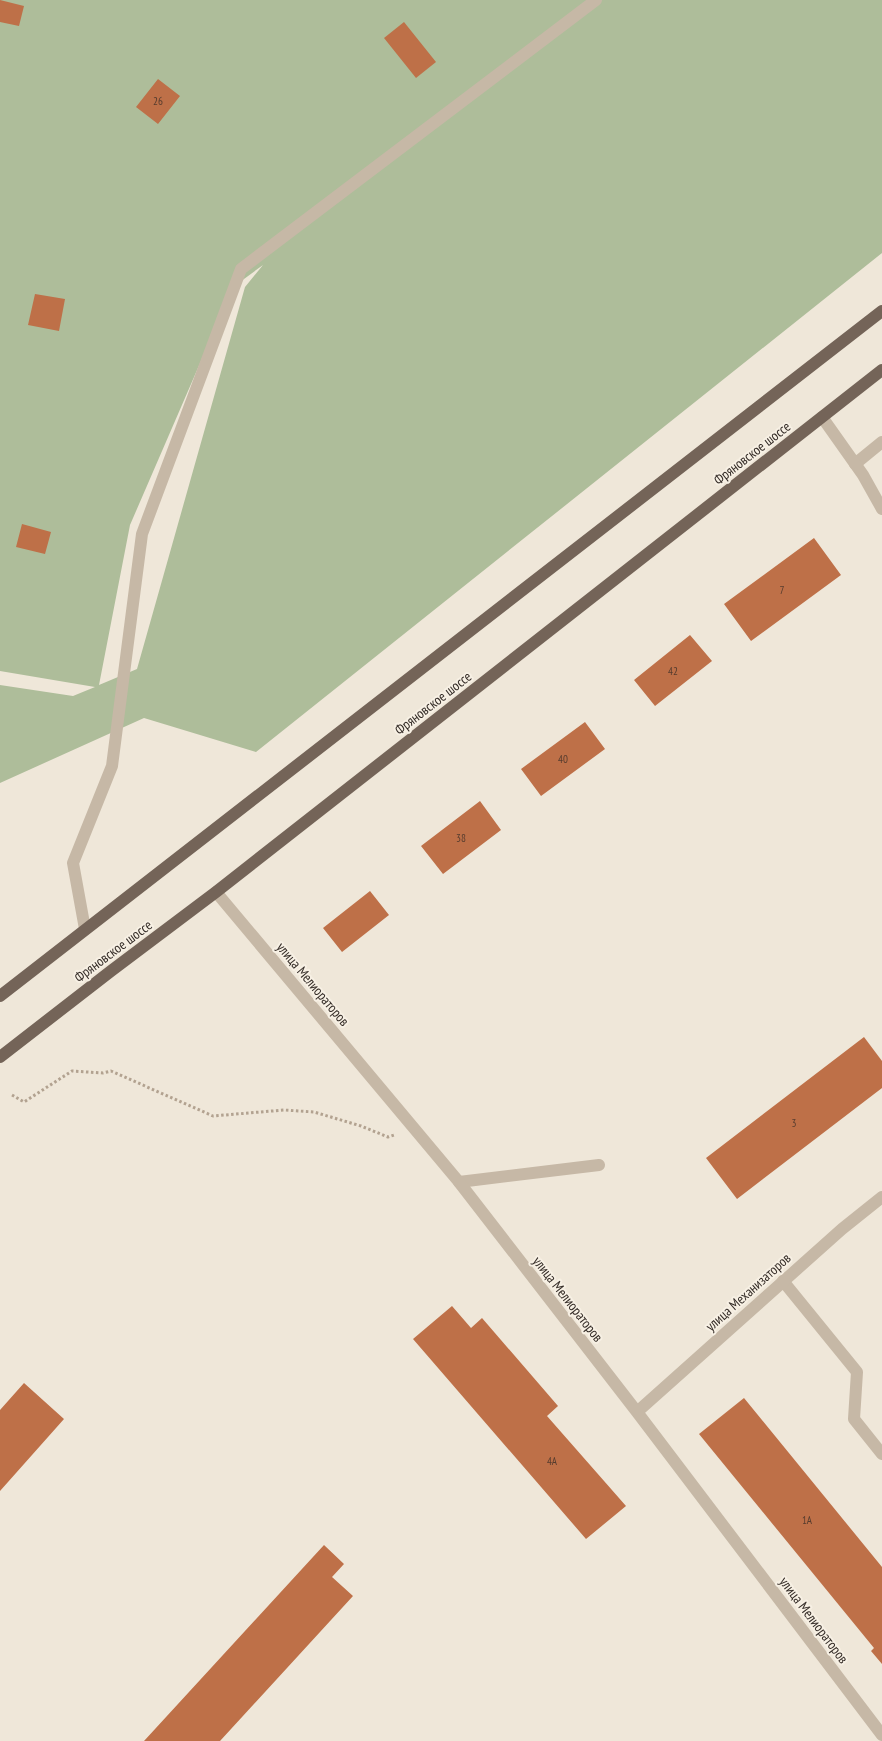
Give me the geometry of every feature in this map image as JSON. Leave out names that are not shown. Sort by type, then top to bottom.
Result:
[{"type":"main road","points":[[0,996],[882,311]]},
{"type":"main road","name":"Фряновское шоссе","points":[[0,1057],[216,892],[882,370]]},
{"type":"street","points":[[85,929],[73,862],[112,766],[142,534],[241,269],[596,0]]},
{"type":"street","points":[[822,417],[864,474],[882,509]]},
{"type":"street","points":[[855,464],[882,442]]},
{"type":"street","name":"улица Мелиораторов","points":[[216,892],[459,1182],[882,1734]]},
{"type":"street","points":[[459,1182],[599,1165]]},
{"type":"street","name":"улица Механизаторов","points":[[637,1412],[842,1229],[882,1197]]},
{"type":"street","points":[[783,1281],[857,1372],[854,1419],[882,1454]]},
{"type":"path","points":[[12,1095],[24,1102],[72,1070],[103,1073],[112,1070],[213,1116],[284,1110],[314,1112],[361,1126],[388,1137],[415,1129]]},
{"type":"green space","points":[[0,0],[882,0],[882,253],[256,752],[144,718],[0,783],[0,685],[73,696],[95,687],[0,671]],"holes":[[[263,265],[245,287],[137,669],[99,685],[130,525],[233,287]]]},
{"type":"building","points":[[0,0],[24,6],[19,26],[0,22]]},
{"type":"building","points":[[404,22],[436,62],[416,78],[384,38]]},
{"type":"building","points":[[158,79],[180,96],[158,124],[136,107]]},
{"type":"building","points":[[35,294],[65,299],[59,331],[28,325]]},
{"type":"building","points":[[22,524],[51,532],[45,554],[16,547]]},
{"type":"building","points":[[814,538],[841,575],[751,641],[724,604]]},
{"type":"building","points":[[690,635],[712,661],[655,706],[634,680]]},
{"type":"building","points":[[585,722],[605,749],[541,796],[521,769]]},
{"type":"building","points":[[480,801],[501,830],[443,874],[421,846]]},
{"type":"building","points":[[370,891],[389,915],[342,952],[323,928]]},
{"type":"building","points":[[864,1037],[882,1061],[882,1088],[737,1199],[706,1158]]},
{"type":"building","points":[[452,1306],[471,1328],[482,1318],[558,1406],[547,1416],[626,1506],[586,1539],[413,1339]]},
{"type":"building","points":[[24,1383],[64,1419],[0,1491],[0,1410]]},
{"type":"building","points":[[744,1398],[882,1567],[882,1664],[871,1651],[874,1648],[699,1434]]},
{"type":"building","points":[[324,1545],[344,1564],[332,1577],[353,1596],[220,1741],[144,1741]]}]
